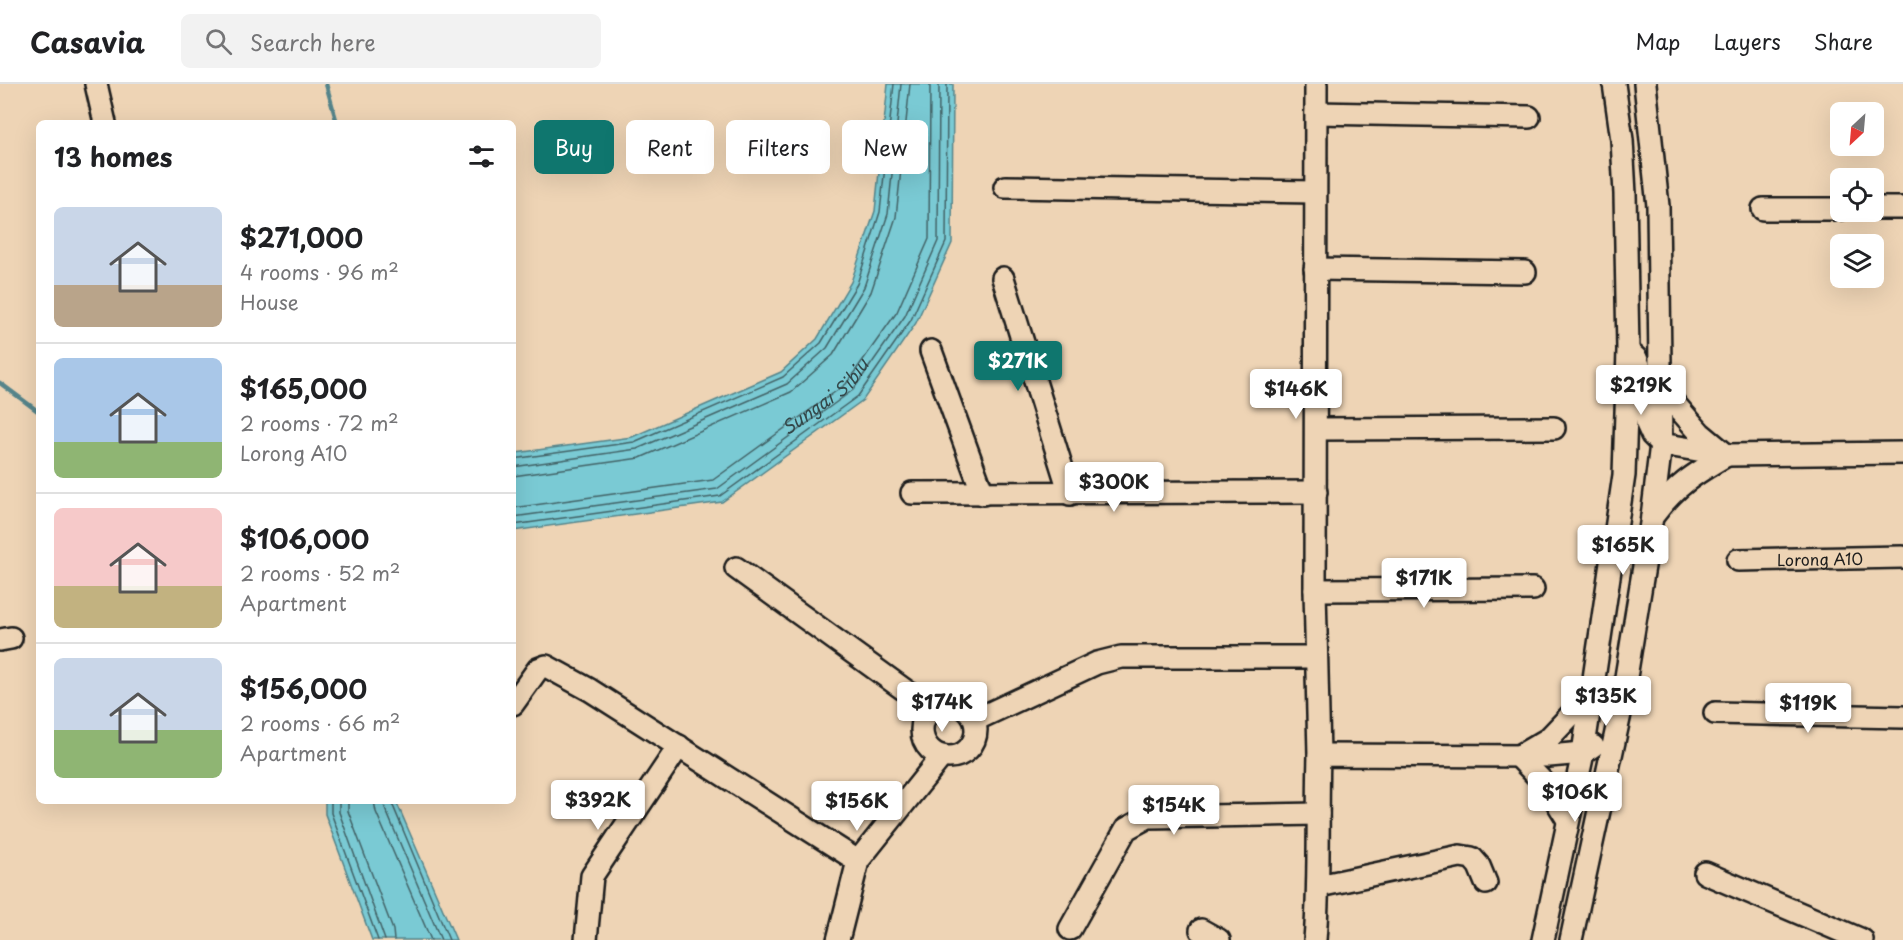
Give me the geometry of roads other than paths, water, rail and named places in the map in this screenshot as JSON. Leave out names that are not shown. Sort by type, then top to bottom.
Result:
[{"type":"street","points":[[96,84],[104,120]]},
{"type":"street","points":[[1316,84],[1315,590],[1319,755],[1319,886],[1316,940]]},
{"type":"street","points":[[1543,940],[1583,753],[1624,475],[1628,350],[1625,194],[1622,140],[1614,84]]},
{"type":"street","points":[[1571,940],[1620,714],[1652,517],[1661,444],[1658,206],[1645,84]]},
{"type":"street","points":[[1316,114],[1529,117]]},
{"type":"street","points":[[1005,187],[1315,192]]},
{"type":"street","points":[[1762,209],[1830,208]]},
{"type":"street","points":[[1884,208],[1903,208]]},
{"type":"street","points":[[1315,269],[1525,272]]},
{"type":"street","points":[[1003,278],[1070,494]]},
{"type":"street","points":[[1628,350],[1636,358],[1640,368],[1647,424],[1652,435],[1661,444],[1727,455],[1903,453]]},
{"type":"street","points":[[930,351],[982,494]]},
{"type":"street","points":[[1660,387],[1700,433],[1727,455]]},
{"type":"street","points":[[1316,429],[1554,428]]},
{"type":"street","points":[[1652,517],[1668,496],[1690,476],[1727,455]]},
{"type":"street","points":[[912,494],[1316,492]]},
{"type":"street","name":"Lorong A10","points":[[1738,560],[1903,557]]},
{"type":"street","points":[[736,568],[931,709]]},
{"type":"street","points":[[1315,590],[1533,589]]},
{"type":"street","points":[[975,720],[1097,663],[1121,657],[1316,657]]},
{"type":"street","points":[[516,700],[538,669],[546,666],[565,675],[679,746],[858,861]]},
{"type":"street","points":[[1518,756],[1548,739],[1591,694]]},
{"type":"street","points":[[946,703],[956,703],[970,711],[975,720],[977,732],[970,749],[960,756],[942,756],[929,749],[922,736],[923,721],[931,709],[946,703]]},
{"type":"street","points":[[1715,713],[1903,717]]},
{"type":"street","points":[[1319,755],[1518,756],[1583,753],[1603,739],[1620,714]]},
{"type":"street","points":[[586,940],[592,876],[679,746]]},
{"type":"street","points":[[838,940],[858,861],[942,756]]},
{"type":"street","points":[[1518,756],[1547,786],[1568,820]]},
{"type":"street","points":[[1070,929],[1126,829],[1137,822],[1148,818],[1318,814]]},
{"type":"street","points":[[1319,886],[1460,856],[1472,858],[1479,866],[1486,883]]},
{"type":"street","points":[[1705,873],[1862,940]]},
{"type":"water","name":"Sungai Sibiu","points":[[888,84],[953,84],[952,243],[916,323],[863,400],[722,502],[516,531],[516,453],[632,437],[781,372],[817,339],[851,282],[875,211],[879,174],[928,174],[928,120],[884,120]]},
{"type":"water","points":[[325,804],[397,804],[456,940],[372,940],[325,814]]},
{"type":"waterway","points":[[326,84],[336,120]]},
{"type":"waterway","points":[[0,383],[36,410]]}]
